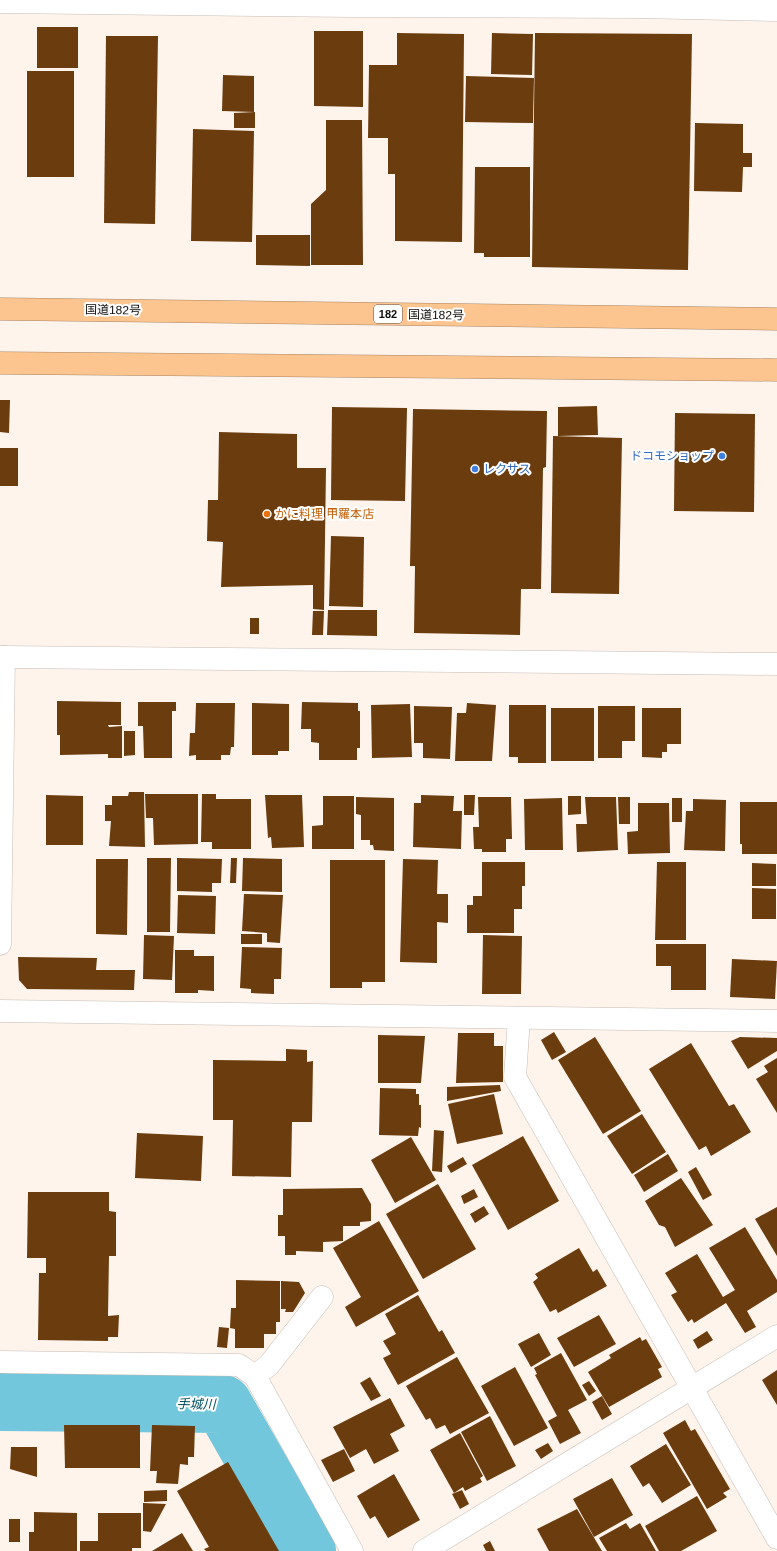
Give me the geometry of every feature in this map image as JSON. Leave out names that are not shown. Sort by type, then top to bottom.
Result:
[{"type":"highway","name":"国道182号","points":[[0,309],[777,319]]},
{"type":"highway","points":[[0,363],[777,370]]},
{"type":"street","points":[[0,2],[67,1],[638,4],[777,10]]},
{"type":"street","points":[[0,944],[2,657],[777,664]]},
{"type":"street","points":[[0,1011],[777,1021]]},
{"type":"street","points":[[519,1018],[516,1077],[777,1538]]},
{"type":"street","points":[[254,1376],[269,1365],[322,1297]]},
{"type":"street","points":[[424,1551],[777,1336]]},
{"type":"street","points":[[0,1362],[239,1365],[254,1376],[352,1551]]},
{"type":"building","points":[[37,27],[78,27],[78,68],[37,68]]},
{"type":"building","points":[[314,31],[363,31],[363,107],[314,106]]},
{"type":"building","points":[[397,33],[464,34],[462,242],[395,241],[395,174],[388,174],[388,138],[368,138],[369,65],[397,65]]},
{"type":"building","points":[[492,33],[533,34],[532,75],[491,74]]},
{"type":"building","points":[[535,33],[692,34],[688,270],[532,267]]},
{"type":"building","points":[[106,36],[158,36],[155,224],[104,223]]},
{"type":"building","points":[[27,71],[74,71],[74,177],[27,177]]},
{"type":"building","points":[[223,75],[254,76],[254,112],[222,111]]},
{"type":"building","points":[[466,76],[534,78],[533,123],[465,122]]},
{"type":"building","points":[[255,112],[255,128],[234,128],[234,113]]},
{"type":"building","points":[[326,120],[362,120],[363,265],[311,265],[311,204],[326,190]]},
{"type":"building","points":[[695,123],[743,124],[743,153],[752,153],[752,167],[743,167],[742,192],[694,191]]},
{"type":"building","points":[[193,129],[254,131],[252,242],[191,241]]},
{"type":"building","points":[[475,167],[530,167],[530,257],[484,257],[484,253],[474,253]]},
{"type":"building","points":[[256,235],[310,235],[310,266],[256,265]]},
{"type":"building","points":[[0,400],[10,400],[9,433],[0,432]]},
{"type":"building","points":[[597,406],[598,435],[558,436],[558,407]]},
{"type":"building","points":[[332,407],[407,408],[405,501],[331,500]]},
{"type":"building","points":[[413,409],[547,411],[546,467],[543,468],[541,589],[521,589],[520,635],[414,633],[415,566],[410,566]]},
{"type":"building","points":[[675,413],[755,414],[754,512],[674,511]]},
{"type":"building","points":[[219,432],[297,434],[297,468],[326,468],[324,610],[313,609],[313,585],[221,587],[223,542],[207,541],[208,500],[218,500]]},
{"type":"building","points":[[553,436],[622,438],[619,594],[551,593]]},
{"type":"building","points":[[0,448],[18,448],[18,486],[0,486]]},
{"type":"building","points":[[331,536],[364,537],[363,607],[329,606]]},
{"type":"building","points":[[328,610],[377,610],[377,636],[327,635]]},
{"type":"building","points":[[313,611],[324,611],[323,635],[312,635]]},
{"type":"building","points":[[250,618],[259,618],[259,634],[250,634]]},
{"type":"building","points":[[57,701],[121,702],[121,725],[108,725],[109,727],[122,726],[122,758],[108,758],[108,754],[60,755],[60,735],[57,735]]},
{"type":"building","points":[[138,702],[176,702],[176,711],[172,711],[172,758],[144,758],[143,726],[138,726]]},
{"type":"building","points":[[302,702],[358,703],[358,711],[360,711],[360,748],[357,748],[357,760],[319,760],[319,743],[311,742],[311,729],[301,729]]},
{"type":"building","points":[[196,703],[235,703],[234,747],[231,747],[230,755],[221,755],[221,760],[196,760],[196,755],[189,756],[190,733],[195,733]]},
{"type":"building","points":[[252,703],[289,704],[289,751],[278,751],[278,755],[252,755]]},
{"type":"building","points":[[467,703],[496,705],[492,761],[455,761],[457,713],[466,713]]},
{"type":"building","points":[[410,704],[412,757],[372,758],[371,705]]},
{"type":"building","points":[[509,705],[546,705],[546,763],[518,763],[518,757],[509,757]]},
{"type":"building","points":[[414,706],[452,707],[450,759],[423,758],[423,743],[414,743]]},
{"type":"building","points":[[598,706],[635,706],[635,741],[622,741],[622,758],[598,758]]},
{"type":"building","points":[[551,708],[594,708],[594,761],[551,761]]},
{"type":"building","points":[[642,708],[681,708],[681,744],[667,744],[667,752],[662,752],[662,758],[642,757]]},
{"type":"building","points":[[124,731],[135,731],[135,755],[124,756]]},
{"type":"building","points":[[129,792],[144,792],[145,847],[109,846],[111,821],[105,821],[105,805],[112,805],[112,796],[128,796]]},
{"type":"building","points":[[145,794],[198,794],[198,844],[154,845],[153,818],[146,818]]},
{"type":"building","points":[[202,794],[216,794],[216,799],[251,799],[251,849],[212,849],[212,842],[201,842]]},
{"type":"building","points":[[46,795],[83,796],[83,845],[46,845]]},
{"type":"building","points":[[265,795],[302,795],[304,847],[272,848],[271,837],[268,838]]},
{"type":"building","points":[[421,795],[454,796],[453,811],[462,811],[461,849],[413,847],[414,803],[421,803]]},
{"type":"building","points":[[464,795],[475,795],[474,815],[464,815]]},
{"type":"building","points":[[323,796],[354,796],[354,849],[312,849],[312,826],[323,825]]},
{"type":"building","points":[[568,796],[581,796],[581,814],[568,815]]},
{"type":"building","points":[[356,797],[394,798],[394,851],[374,850],[373,845],[370,845],[370,840],[361,840],[361,815],[356,814]]},
{"type":"building","points":[[478,797],[511,797],[512,839],[506,839],[506,852],[482,852],[482,849],[474,849],[473,827],[479,827]]},
{"type":"building","points":[[585,797],[616,797],[618,850],[577,852],[576,824],[587,824]]},
{"type":"building","points":[[618,797],[630,797],[630,824],[619,824]]},
{"type":"building","points":[[562,798],[563,850],[525,850],[524,799]]},
{"type":"building","points":[[672,798],[682,798],[682,822],[672,822]]},
{"type":"building","points":[[693,799],[726,800],[725,851],[684,850],[686,811],[693,811]]},
{"type":"building","points":[[740,802],[777,802],[777,854],[742,854],[742,844],[740,844]]},
{"type":"building","points":[[638,803],[669,803],[670,853],[628,854],[627,832],[638,831]]},
{"type":"building","points":[[147,858],[171,858],[170,932],[147,932]]},
{"type":"building","points":[[177,858],[222,859],[221,883],[212,883],[212,892],[177,891]]},
{"type":"building","points":[[231,858],[237,858],[236,883],[230,883]]},
{"type":"building","points":[[243,858],[282,859],[282,892],[242,891]]},
{"type":"building","points":[[96,859],[128,859],[127,935],[96,934]]},
{"type":"building","points":[[403,859],[438,860],[437,894],[448,894],[448,923],[437,922],[437,963],[400,962]]},
{"type":"building","points":[[330,860],[385,860],[385,982],[362,982],[362,988],[330,988]]},
{"type":"building","points":[[482,862],[525,862],[525,886],[522,886],[522,909],[514,909],[514,933],[467,933],[467,905],[473,905],[473,896],[482,896]]},
{"type":"building","points":[[657,862],[686,862],[686,940],[655,940]]},
{"type":"building","points":[[752,863],[776,864],[776,886],[752,886]]},
{"type":"building","points":[[752,888],[776,889],[776,919],[752,919]]},
{"type":"building","points":[[244,894],[283,895],[280,943],[267,942],[267,933],[242,931]]},
{"type":"building","points":[[178,895],[216,896],[215,934],[177,933]]},
{"type":"building","points":[[241,934],[262,934],[262,944],[241,944]]},
{"type":"building","points":[[144,935],[174,936],[172,980],[143,979]]},
{"type":"building","points":[[483,935],[522,936],[521,994],[482,994]]},
{"type":"building","points":[[656,944],[706,944],[706,990],[671,990],[671,966],[656,966]]},
{"type":"building","points":[[242,947],[282,948],[281,979],[274,979],[274,994],[251,993],[251,989],[240,988]]},
{"type":"building","points":[[175,950],[194,950],[194,956],[214,956],[214,991],[198,990],[198,993],[175,993]]},
{"type":"building","points":[[18,957],[97,958],[96,970],[135,970],[134,990],[27,989],[19,980]]},
{"type":"building","points":[[732,959],[777,961],[775,999],[730,997]]},
{"type":"building","points":[[554,1032],[566,1052],[552,1060],[541,1040]]},
{"type":"building","points":[[458,1033],[494,1033],[494,1046],[503,1046],[503,1082],[456,1083]]},
{"type":"building","points":[[378,1035],[425,1036],[421,1083],[378,1083]]},
{"type":"building","points":[[595,1037],[641,1111],[603,1134],[558,1060]]},
{"type":"building","points":[[740,1037],[777,1038],[777,1051],[748,1069],[731,1041]]},
{"type":"building","points":[[691,1043],[729,1106],[734,1104],[751,1132],[711,1156],[706,1146],[699,1150],[649,1069]]},
{"type":"building","points":[[286,1049],[307,1050],[307,1062],[313,1061],[312,1122],[292,1122],[291,1177],[232,1176],[233,1120],[213,1120],[213,1060],[286,1061]]},
{"type":"building","points":[[777,1058],[777,1113],[756,1079],[768,1072],[764,1066]]},
{"type":"building","points":[[500,1085],[501,1091],[447,1101],[447,1087]]},
{"type":"building","points":[[380,1088],[416,1089],[416,1094],[419,1094],[419,1105],[421,1105],[421,1128],[419,1127],[418,1136],[379,1135]]},
{"type":"building","points":[[494,1094],[503,1134],[457,1144],[448,1104]]},
{"type":"building","points":[[642,1114],[666,1152],[632,1174],[607,1136]]},
{"type":"building","points":[[434,1130],[444,1131],[442,1172],[432,1171]]},
{"type":"building","points":[[137,1133],[203,1136],[201,1181],[135,1178]]},
{"type":"building","points":[[523,1136],[559,1201],[508,1230],[472,1165]]},
{"type":"building","points":[[411,1137],[436,1180],[395,1203],[371,1160]]},
{"type":"building","points":[[668,1154],[678,1171],[644,1192],[634,1175]]},
{"type":"building","points":[[463,1157],[467,1164],[451,1173],[447,1166]]},
{"type":"building","points":[[696,1167],[712,1195],[703,1200],[688,1172]]},
{"type":"building","points":[[681,1178],[713,1225],[675,1247],[665,1227],[659,1225],[645,1201]]},
{"type":"building","points":[[438,1184],[476,1249],[423,1279],[386,1214]]},
{"type":"building","points":[[362,1188],[371,1204],[371,1221],[360,1222],[360,1226],[343,1226],[343,1241],[323,1242],[323,1252],[296,1251],[296,1255],[285,1255],[285,1236],[278,1236],[278,1215],[283,1215],[283,1189]]},
{"type":"building","points":[[474,1189],[478,1197],[464,1204],[461,1196]]},
{"type":"building","points":[[28,1192],[109,1192],[109,1211],[116,1212],[116,1256],[109,1256],[108,1316],[119,1315],[118,1337],[108,1337],[108,1341],[38,1340],[39,1273],[46,1273],[46,1258],[27,1258]]},
{"type":"building","points":[[484,1206],[489,1214],[475,1223],[470,1214]]},
{"type":"building","points":[[777,1207],[777,1256],[755,1219]]},
{"type":"building","points":[[379,1221],[419,1291],[356,1327],[345,1307],[361,1297],[333,1248]]},
{"type":"building","points":[[745,1227],[777,1280],[777,1292],[747,1311],[756,1327],[745,1333],[726,1303],[694,1323],[692,1319],[688,1322],[671,1295],[677,1292],[665,1273],[697,1254],[723,1297],[735,1290],[709,1248]]},
{"type":"building","points":[[579,1248],[593,1272],[597,1269],[607,1286],[558,1313],[556,1309],[550,1312],[533,1282],[538,1278],[535,1274]]},
{"type":"building","points":[[236,1280],[280,1281],[280,1322],[276,1322],[276,1334],[264,1334],[264,1348],[235,1348],[235,1329],[230,1328],[231,1308],[236,1308]]},
{"type":"building","points":[[281,1281],[299,1282],[305,1293],[293,1312],[285,1312],[286,1309],[281,1309]]},
{"type":"building","points":[[418,1295],[439,1332],[442,1330],[455,1353],[398,1385],[383,1358],[391,1354],[383,1341],[396,1334],[385,1314]]},
{"type":"building","points":[[599,1315],[616,1344],[574,1367],[557,1338]]},
{"type":"building","points":[[219,1327],[229,1328],[227,1348],[217,1347]]},
{"type":"building","points":[[707,1331],[713,1340],[698,1349],[693,1340]]},
{"type":"building","points":[[539,1333],[551,1355],[531,1367],[518,1344]]},
{"type":"building","points":[[640,1337],[642,1341],[646,1339],[662,1367],[658,1369],[662,1377],[609,1407],[588,1372],[611,1358],[609,1355]]},
{"type":"building","points":[[561,1353],[587,1400],[568,1410],[581,1433],[560,1444],[548,1421],[557,1416],[535,1375],[537,1374],[534,1368]]},
{"type":"building","points":[[457,1357],[489,1413],[450,1434],[445,1425],[436,1429],[430,1418],[426,1420],[406,1386]]},
{"type":"building","points":[[515,1367],[548,1428],[514,1446],[481,1386]]},
{"type":"building","points":[[777,1370],[777,1405],[762,1380]]},
{"type":"building","points":[[370,1377],[381,1396],[371,1401],[360,1383]]},
{"type":"building","points":[[589,1381],[596,1391],[589,1396],[582,1385]]},
{"type":"building","points":[[602,1396],[612,1414],[602,1420],[592,1402]]},
{"type":"building","points":[[390,1398],[405,1426],[390,1434],[399,1451],[374,1464],[366,1449],[350,1458],[333,1427]]},
{"type":"building","points":[[490,1416],[516,1466],[487,1481],[461,1432]]},
{"type":"building","points":[[685,1420],[691,1431],[695,1429],[730,1489],[723,1493],[727,1497],[707,1509],[663,1433]]},
{"type":"building","points":[[64,1425],[140,1425],[140,1468],[65,1468]]},
{"type":"building","points":[[152,1425],[195,1426],[194,1457],[188,1457],[188,1465],[180,1464],[178,1484],[156,1483],[157,1471],[150,1471]]},
{"type":"building","points":[[460,1433],[483,1476],[480,1478],[482,1482],[465,1491],[463,1487],[454,1493],[430,1450]]},
{"type":"building","points":[[548,1443],[553,1451],[541,1459],[535,1450]]},
{"type":"building","points":[[666,1444],[691,1485],[662,1503],[649,1483],[643,1487],[630,1466]]},
{"type":"building","points":[[11,1447],[37,1447],[37,1477],[10,1469]]},
{"type":"building","points":[[344,1449],[355,1471],[333,1482],[321,1460]]},
{"type":"building","points":[[228,1462],[279,1551],[206,1551],[204,1549],[209,1547],[177,1491]]},
{"type":"building","points":[[394,1474],[420,1520],[388,1538],[375,1516],[370,1519],[357,1496]]},
{"type":"building","points":[[612,1478],[633,1515],[594,1537],[573,1499]]},
{"type":"building","points":[[167,1490],[167,1501],[144,1502],[144,1491]]},
{"type":"building","points":[[462,1490],[469,1504],[460,1509],[452,1494]]},
{"type":"building","points":[[697,1496],[717,1531],[681,1551],[659,1551],[645,1526]]},
{"type":"building","points":[[143,1503],[166,1504],[151,1532],[143,1531]]},
{"type":"building","points":[[577,1509],[602,1551],[549,1551],[537,1529]]},
{"type":"building","points":[[34,1512],[77,1513],[77,1551],[29,1551],[29,1532],[34,1532]]},
{"type":"building","points":[[98,1513],[141,1513],[141,1548],[132,1548],[132,1551],[80,1551],[80,1541],[98,1541]]},
{"type":"building","points":[[9,1519],[20,1519],[20,1542],[9,1542]]},
{"type":"building","points":[[626,1523],[630,1529],[640,1523],[656,1551],[607,1551],[599,1538]]},
{"type":"building","points":[[182,1533],[193,1551],[152,1551]]},
{"type":"building","points":[[490,1541],[495,1551],[486,1551],[483,1545]]},
{"type":"waterway","name":"手城川","points":[[0,1402],[223,1404],[307,1551]]},
{"type":"place","name":"ドコモショップ","points":[[722,456]]},
{"type":"place","name":"レクサス","points":[[475,469]]},
{"type":"place","name":"かに料理 甲羅本店","points":[[267,514]]}]
